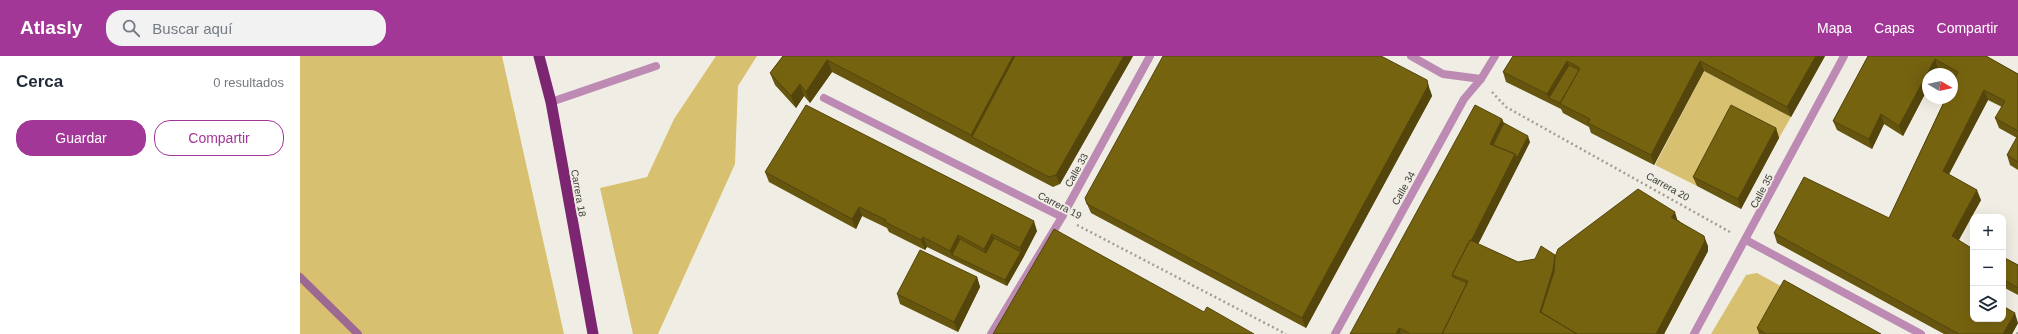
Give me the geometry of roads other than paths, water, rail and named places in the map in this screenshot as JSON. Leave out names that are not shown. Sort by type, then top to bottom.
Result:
[{"type":"highway","name":"Carrera 18","points":[[539,56],[550,102],[593,334]]},
{"type":"street","name":"Calle 33","points":[[991,334],[1062,217],[1150,56]]},
{"type":"street","points":[[1411,56],[1443,74],[1481,80]]},
{"type":"street","name":"Calle 34","points":[[1335,334],[1464,99],[1481,80],[1495,56]]},
{"type":"street","name":"Calle 35","points":[[1694,334],[1844,56]]},
{"type":"street","points":[[550,102],[656,66]]},
{"type":"street","name":"Carrera 19","points":[[824,98],[1062,217]]},
{"type":"street","points":[[1746,240],[1921,334]]},
{"type":"waterway","points":[[300,277],[358,334]]}]
